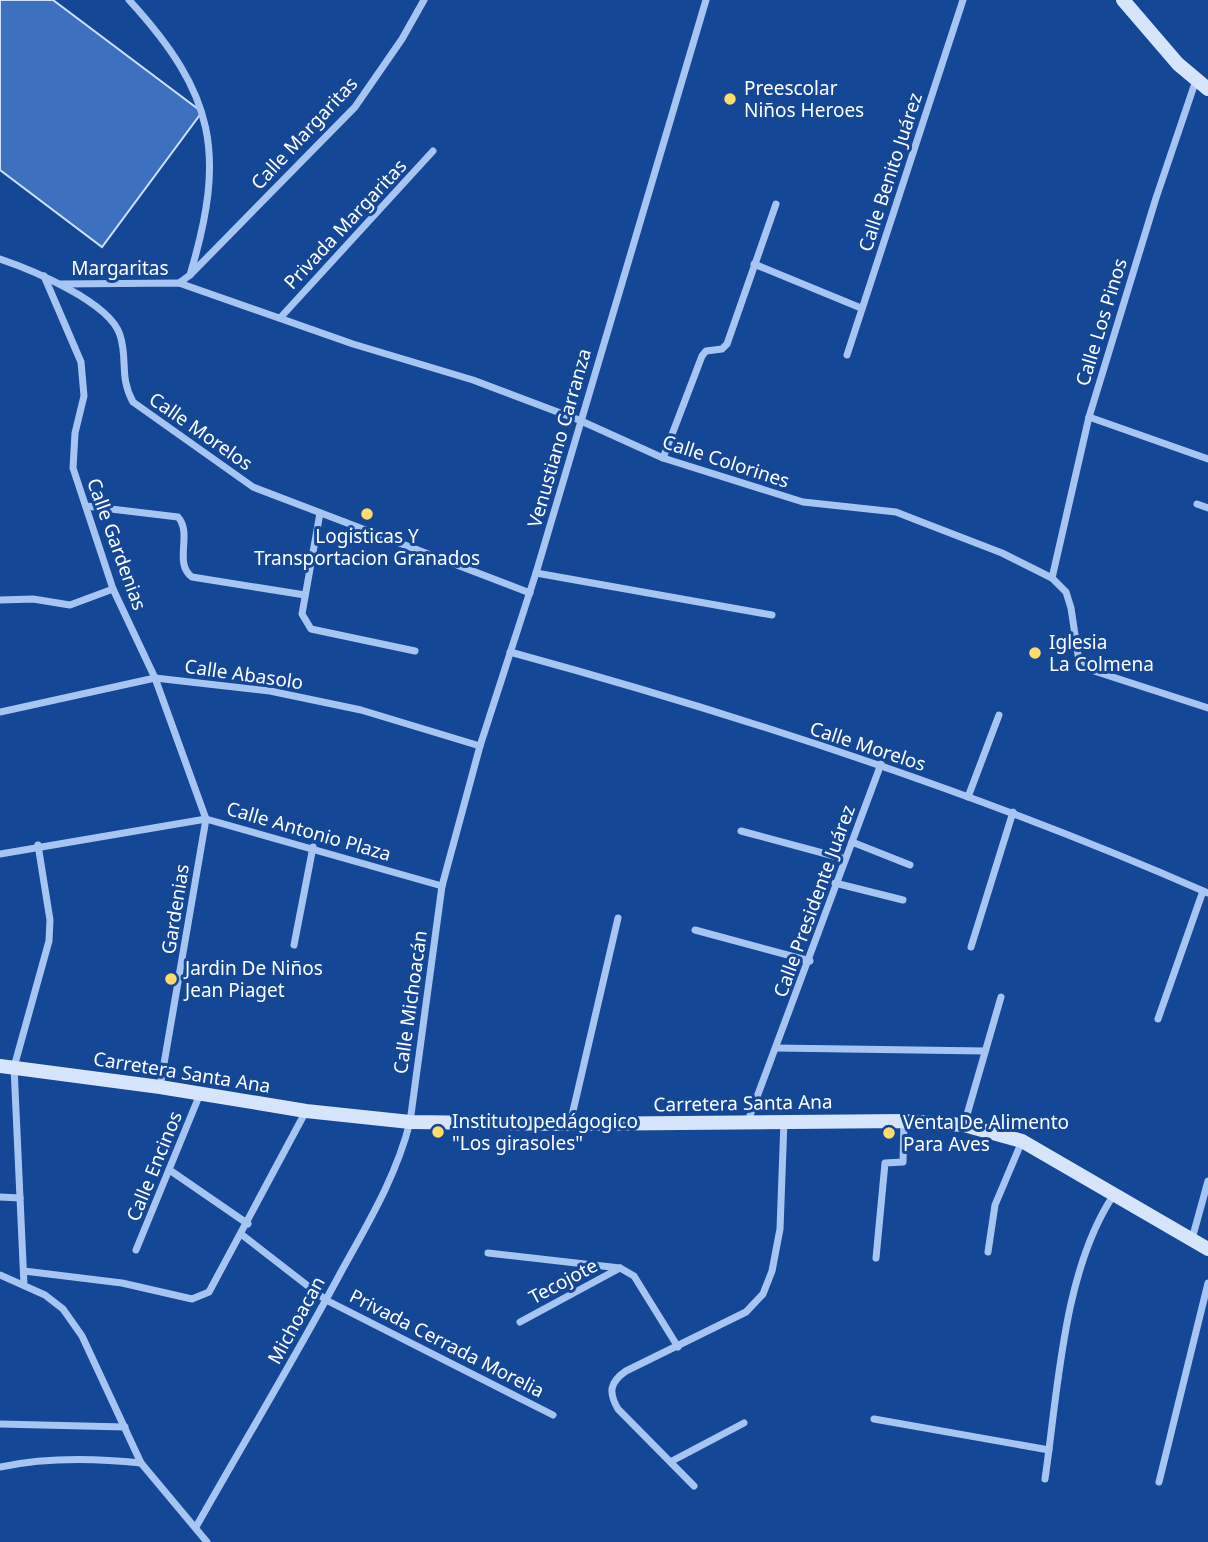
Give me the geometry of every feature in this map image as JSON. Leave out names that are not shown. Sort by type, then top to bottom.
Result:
[{"type":"main road","points":[[1124,0],[1178,64],[1202,85]]},
{"type":"main road","name":"Carretera Santa Ana","points":[[7,1066],[306,1111],[410,1122],[570,1124],[904,1121],[964,1125],[1022,1142],[1208,1249]]},
{"type":"street","points":[[129,0],[167,49],[207,122],[211,179],[202,235],[190,275]]},
{"type":"street","name":"Calle Margaritas","points":[[180,283],[355,107],[424,0]]},
{"type":"street","name":"Venustiano Carranza","points":[[443,886],[480,746],[530,593],[579,420],[706,0]]},
{"type":"street","name":"Calle Benito Juárez","points":[[847,355],[963,0]]},
{"type":"street","name":"Calle Los Pinos","points":[[1052,578],[1089,416],[1156,198],[1202,85]]},
{"type":"street","name":"Privada Margaritas","points":[[281,317],[433,151]]},
{"type":"street","points":[[663,458],[702,356],[706,351],[722,349],[727,344],[776,204]]},
{"type":"street","name":"Calle Morelos","points":[[0,259],[61,284],[106,316],[120,332],[124,386],[133,402],[232,475],[253,487],[530,593]]},
{"type":"street","points":[[754,264],[862,308]]},
{"type":"street","name":"Calle Gardenias","points":[[44,276],[81,362],[84,396],[75,433],[73,468],[113,589],[155,678],[206,819]]},
{"type":"street","name":"Calle Colorines","points":[[180,283],[353,344],[473,380],[579,420],[663,458],[803,502],[896,512],[1002,552],[1052,578],[1066,592],[1072,608],[1078,655],[1091,670],[1208,708]]},
{"type":"street","name":"Margaritas","points":[[61,284],[180,283]]},
{"type":"street","points":[[1089,416],[1208,459]]},
{"type":"street","points":[[1197,503],[1208,508]]},
{"type":"street","points":[[86,506],[178,517],[184,526],[184,567],[192,578],[305,595]]},
{"type":"street","points":[[320,513],[303,618],[311,629],[415,651]]},
{"type":"street","points":[[536,573],[772,615]]},
{"type":"street","points":[[0,600],[33,599],[70,605],[113,589]]},
{"type":"street","name":"Calle Morelos","points":[[510,652],[663,694],[881,764],[1013,812],[1205,892]]},
{"type":"street","name":"Calle Abasolo","points":[[0,712],[155,678],[270,691],[361,710],[480,746]]},
{"type":"street","points":[[968,797],[999,715]]},
{"type":"street","name":"Calle Presidente Juárez","points":[[748,1121],[810,961],[835,883],[881,764]]},
{"type":"street","points":[[971,947],[1013,812]]},
{"type":"street","name":"Calle Antonio Plaza","points":[[0,854],[38,845],[206,819],[313,847],[443,886]]},
{"type":"street","name":"Gardenias","points":[[160,1087],[206,819]]},
{"type":"street","points":[[741,831],[845,859]]},
{"type":"street","points":[[852,842],[910,865]]},
{"type":"street","points":[[24,1285],[20,1198],[7,1066],[49,941],[50,920],[38,845]]},
{"type":"street","points":[[294,946],[313,847]]},
{"type":"street","points":[[835,883],[903,900]]},
{"type":"street","name":"Calle Michoacán","points":[[410,1122],[443,886]]},
{"type":"street","points":[[1158,1019],[1205,892]]},
{"type":"street","points":[[570,1124],[618,918]]},
{"type":"street","points":[[695,930],[810,961]]},
{"type":"street","points":[[964,1125],[1001,997]]},
{"type":"street","points":[[776,1048],[985,1051]]},
{"type":"street","name":"Calle Encinos","points":[[136,1250],[200,1094]]},
{"type":"street","points":[[24,1271],[122,1283],[192,1299],[209,1292],[248,1224],[306,1111]]},
{"type":"street","points":[[694,1486],[618,1409],[611,1398],[611,1387],[615,1378],[626,1371],[746,1312],[763,1294],[772,1271],[780,1229],[784,1121]]},
{"type":"street","points":[[876,1258],[886,1163],[903,1163],[904,1121]]},
{"type":"street","name":"Michoacan","points":[[196,1527],[326,1300],[390,1181],[410,1122]]},
{"type":"street","points":[[988,1252],[995,1205],[1022,1142]]},
{"type":"street","points":[[170,1171],[248,1224]]},
{"type":"street","points":[[1192,1240],[1208,1181]]},
{"type":"street","points":[[1045,1479],[1072,1303],[1088,1240],[1113,1196]]},
{"type":"street","points":[[0,1197],[20,1198]]},
{"type":"street","name":"Privada Cerrada Morelia","points":[[241,1234],[326,1300],[553,1415]]},
{"type":"street","points":[[488,1254],[620,1268],[634,1276],[678,1347]]},
{"type":"street","name":"Tecojote","points":[[520,1322],[620,1268]]},
{"type":"street","points":[[0,1275],[24,1285],[63,1309],[82,1336],[141,1463],[207,1542]]},
{"type":"street","points":[[1159,1482],[1208,1283]]},
{"type":"street","points":[[874,1419],[1049,1450]]},
{"type":"street","points":[[672,1461],[744,1423]]},
{"type":"street","points":[[0,1424],[125,1427]]},
{"type":"street","points":[[0,1467],[51,1460],[98,1458],[141,1463]]},
{"type":"building","points":[[0,0],[53,0],[202,112],[102,247],[0,170]]},
{"type":"place","name":"Preescolar Niños Heroes","points":[[730,99]]},
{"type":"place","name":"Logisticas Y Transportacion Granados","points":[[367,514]]},
{"type":"place","name":"Iglesia La Colmena","points":[[1035,653]]},
{"type":"place","name":"Jardin De Niños Jean Piaget","points":[[171,979]]},
{"type":"place","name":"Instituto pedágogico \"Los girasoles\"","points":[[438,1132]]},
{"type":"place","name":"Venta De Alimento Para Aves","points":[[889,1133]]}]
